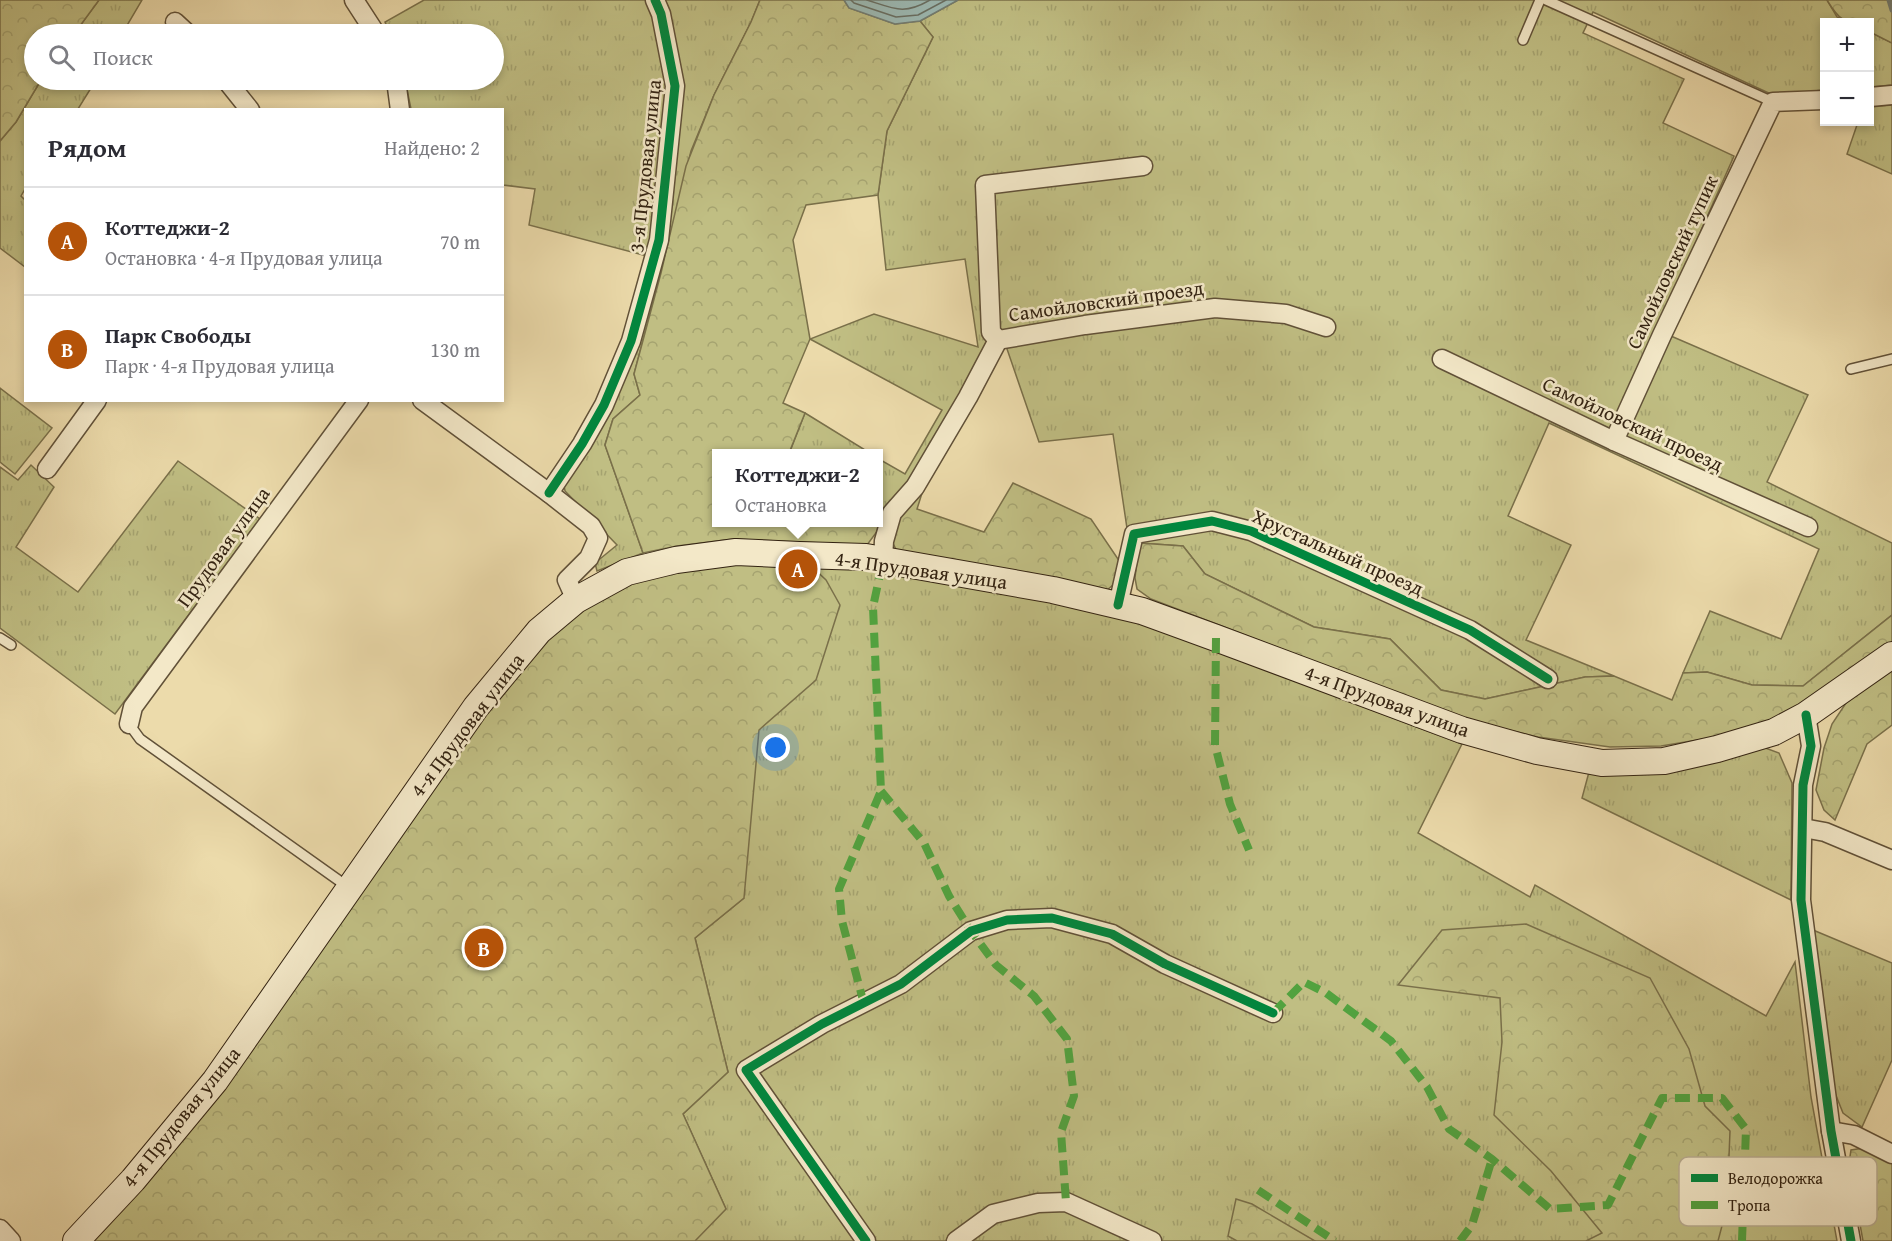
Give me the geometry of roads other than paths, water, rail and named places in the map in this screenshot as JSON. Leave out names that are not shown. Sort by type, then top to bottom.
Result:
[{"type":"main road","name":"4-я Прудовая улица","points":[[76,1241],[133,1180],[214,1081],[476,707],[539,631],[576,600],[627,572],[676,560],[736,552],[866,557],[1053,590],[1142,611],[1462,730],[1537,751],[1602,763],[1664,761],[1717,749],[1774,732],[1806,715],[1892,655]]},
{"type":"street","points":[[354,0],[370,24]]},
{"type":"street","name":"3-я Прудовая улица","points":[[549,493],[582,444],[604,405],[631,340],[659,240],[675,86],[661,14],[655,0]]},
{"type":"street","points":[[234,90],[248,108]]},
{"type":"street","points":[[397,90],[400,108]]},
{"type":"street","points":[[1874,97],[1892,95]]},
{"type":"street","points":[[1773,102],[1820,100]]},
{"type":"street","name":"Самойловский тупик","points":[[1614,441],[1666,325],[1773,102]]},
{"type":"street","points":[[998,340],[991,332],[985,185],[1143,166]]},
{"type":"street","name":"Самойловский проезд","points":[[883,560],[884,542],[892,513],[915,487],[968,397],[998,340],[1085,325],[1215,308],[1286,314],[1326,327]]},
{"type":"street","name":"Самойловский проезд","points":[[1442,359],[1614,441],[1808,527]]},
{"type":"street","points":[[47,469],[96,402]]},
{"type":"street","name":"Прудовая улица","points":[[129,724],[133,707],[358,402]]},
{"type":"street","points":[[425,402],[591,526],[598,538],[589,558],[567,580],[576,600]]},
{"type":"street","name":"Хрустальный проезд","points":[[1118,605],[1134,534],[1212,521],[1251,531],[1470,630],[1548,679]]},
{"type":"street","points":[[1806,715],[1811,746],[1803,785],[1801,900],[1836,1157]]},
{"type":"street","points":[[1803,828],[1825,832],[1892,860]]},
{"type":"street","points":[[866,1241],[746,1070],[822,1024],[901,984],[971,931],[1007,920],[1052,918],[1112,934],[1165,964],[1273,1013]]},
{"type":"street","points":[[1831,1131],[1854,1135],[1892,1154]]},
{"type":"street","points":[[956,1241],[993,1214],[1038,1203],[1066,1202],[1152,1241]]},
{"type":"street","points":[[1848,1226],[1851,1241]]},
{"type":"street","points":[[0,1229],[11,1241]]},
{"type":"lane","points":[[1523,40],[1540,0]]},
{"type":"lane","points":[[1546,0],[1773,102]]},
{"type":"lane","points":[[1851,369],[1892,358]]},
{"type":"lane","points":[[0,638],[11,645]]},
{"type":"lane","points":[[129,724],[140,739],[348,888]]},
{"type":"water","points":[[844,0],[958,0],[920,21],[895,24],[849,8]]},
{"type":"waterway","points":[[1889,0],[1892,10]]},
{"type":"place","name":"Коттеджи-2","points":[[798,569]]},
{"type":"place","name":"Парк Свободы","points":[[484,948]]}]
